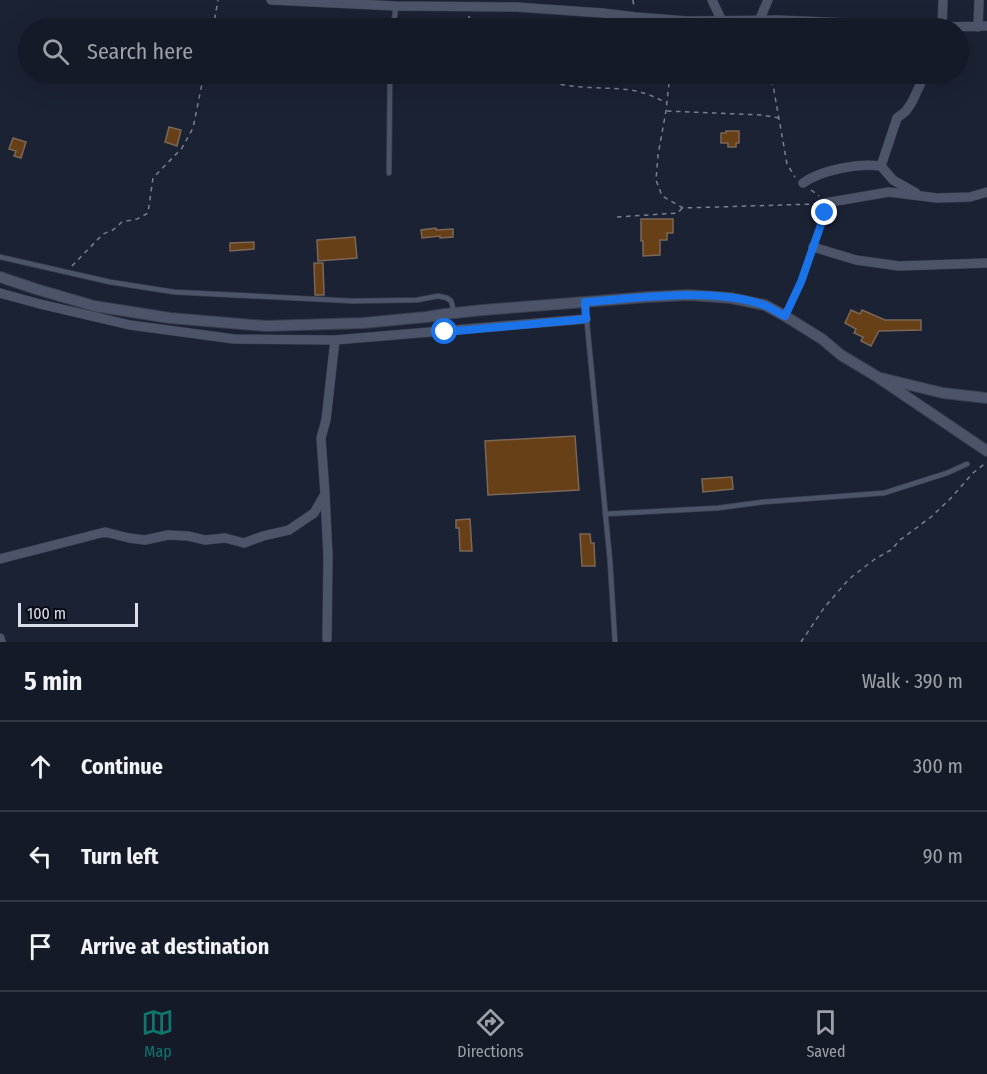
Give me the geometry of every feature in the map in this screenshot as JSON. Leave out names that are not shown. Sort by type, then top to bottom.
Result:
[{"type":"street","points":[[271,0],[396,6],[461,4],[650,18]]},
{"type":"street","points":[[712,0],[721,18]]},
{"type":"street","points":[[760,18],[768,0]]},
{"type":"street","points":[[942,18],[943,0]]},
{"type":"street","points":[[979,0],[982,26]]},
{"type":"street","points":[[881,165],[897,118],[906,111],[920,84]]},
{"type":"street","points":[[803,183],[808,179],[846,166],[881,165],[893,180],[921,195]]},
{"type":"street","points":[[825,203],[889,192],[937,198],[965,197],[987,192]]},
{"type":"street","points":[[813,247],[856,260],[898,266],[987,263]]},
{"type":"street","points":[[0,277],[94,306],[170,318],[266,326],[363,322],[483,310],[689,295],[731,298],[765,305],[785,316],[987,451]]},
{"type":"street","points":[[0,293],[130,326],[234,339],[335,340],[586,319]]},
{"type":"street","points":[[327,639],[328,556],[321,438],[326,420],[335,340]]},
{"type":"street","points":[[876,376],[943,393],[987,398]]},
{"type":"street","points":[[0,559],[105,532],[145,540],[168,535],[205,540],[225,538],[244,543],[289,530],[314,513],[325,494]]},
{"type":"lane","points":[[394,18],[396,6]]},
{"type":"lane","points":[[389,173],[390,84]]},
{"type":"lane","points":[[0,257],[65,273],[174,292],[353,300],[417,300],[438,296],[451,301],[454,314]]},
{"type":"lane","points":[[585,302],[610,561],[615,642]]},
{"type":"lane","points":[[605,514],[718,508],[763,502],[884,493],[947,473],[967,464]]},
{"type":"path","points":[[215,18],[218,0]]},
{"type":"path","points":[[461,4],[467,18]]},
{"type":"path","points":[[65,273],[103,234],[113,230],[122,222],[137,219],[148,213],[153,178],[182,148],[193,128],[202,84]]},
{"type":"path","points":[[562,84],[628,90],[644,93],[667,103]]},
{"type":"path","points":[[669,84],[656,180],[662,196],[683,208],[825,203]]},
{"type":"path","points":[[772,84],[787,164],[795,177],[825,203],[825,213],[801,282],[785,316]]},
{"type":"path","points":[[666,111],[762,115],[780,118]]},
{"type":"path","points":[[616,217],[678,213],[683,208]]},
{"type":"path","points":[[801,642],[849,579],[891,550],[900,540],[931,518],[973,473],[987,462]]},
{"type":"building","points":[[169,127],[181,130],[177,146],[165,142]]},
{"type":"building","points":[[726,131],[739,131],[739,143],[736,143],[736,147],[728,147],[728,143],[721,143],[721,133],[726,133]]},
{"type":"building","points":[[13,138],[26,142],[21,158],[14,156],[16,151],[9,149]]},
{"type":"building","points":[[641,219],[673,219],[673,233],[667,233],[667,240],[660,240],[660,255],[643,256]]},
{"type":"building","points":[[436,228],[436,230],[453,229],[453,237],[422,238],[421,230]]},
{"type":"building","points":[[355,237],[357,258],[318,261],[317,240]]},
{"type":"building","points":[[254,242],[254,249],[230,251],[230,243]]},
{"type":"building","points":[[314,263],[323,263],[324,295],[315,295]]},
{"type":"building","points":[[851,310],[860,314],[862,310],[885,320],[921,320],[921,330],[879,331],[871,346],[861,341],[863,337],[854,333],[856,329],[845,323]]},
{"type":"building","points":[[575,436],[579,490],[488,495],[485,441]]},
{"type":"building","points":[[732,477],[733,489],[703,492],[702,479]]},
{"type":"building","points":[[470,519],[472,551],[460,551],[459,528],[456,528],[456,520]]},
{"type":"building","points":[[580,534],[590,534],[591,543],[594,543],[595,566],[582,566]]},
{"type":"route","points":[[445,332],[586,319],[585,302],[689,295],[731,298],[765,305],[785,316],[801,282],[825,213]]}]
